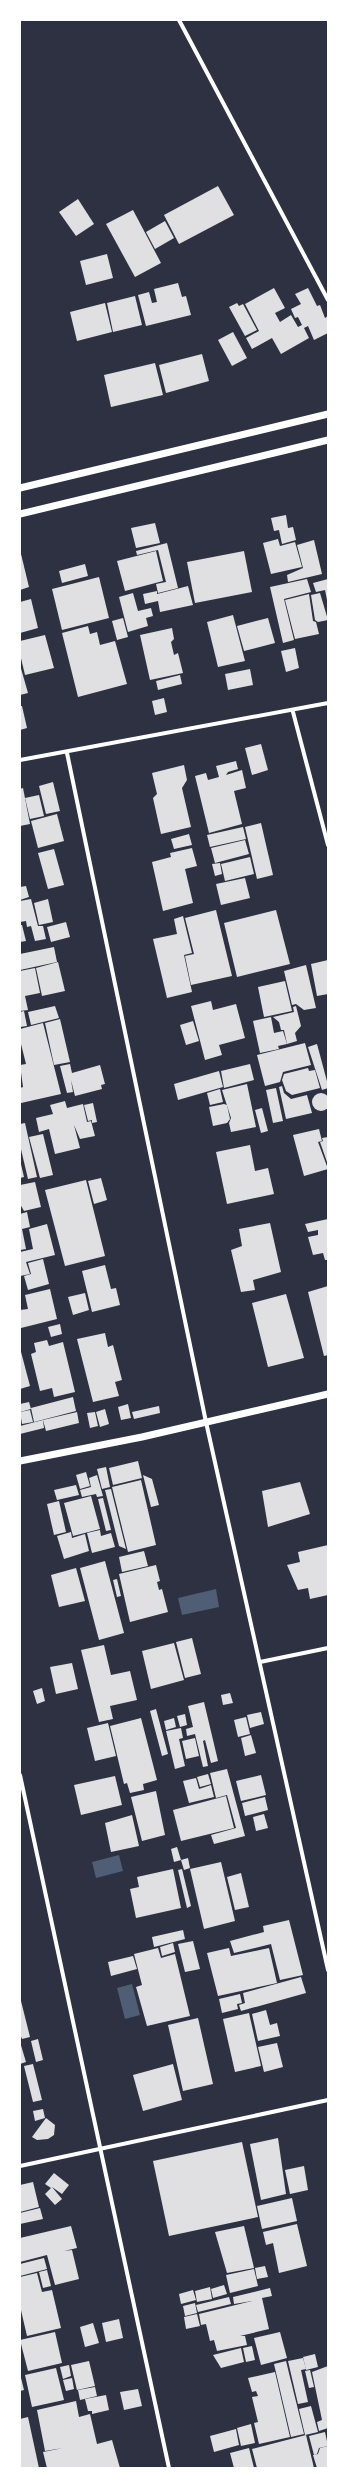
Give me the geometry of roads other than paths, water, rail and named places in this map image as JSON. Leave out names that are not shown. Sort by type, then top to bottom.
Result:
[{"type":"street","points":[[179,20],[328,300]]},
{"type":"street","points":[[20,488],[328,414]]},
{"type":"street","points":[[20,514],[328,440]]},
{"type":"street","points":[[20,760],[67,753],[293,712],[328,703]]},
{"type":"street","points":[[293,712],[328,845]]},
{"type":"street","points":[[67,753],[206,1422],[328,1970]]},
{"type":"street","points":[[20,1460],[142,1437],[328,1394]]},
{"type":"street","points":[[260,1662],[328,1648]]},
{"type":"street","points":[[20,1775],[102,2149],[169,2468]]},
{"type":"street","points":[[20,2166],[328,2100]]},
{"type":"water","points":[[216,1589],[219,1607],[182,1615],[178,1598]]},
{"type":"water","points":[[119,1855],[123,1871],[96,1878],[92,1862]]},
{"type":"water","points":[[132,1984],[140,2015],[125,2019],[117,1988]]}]
